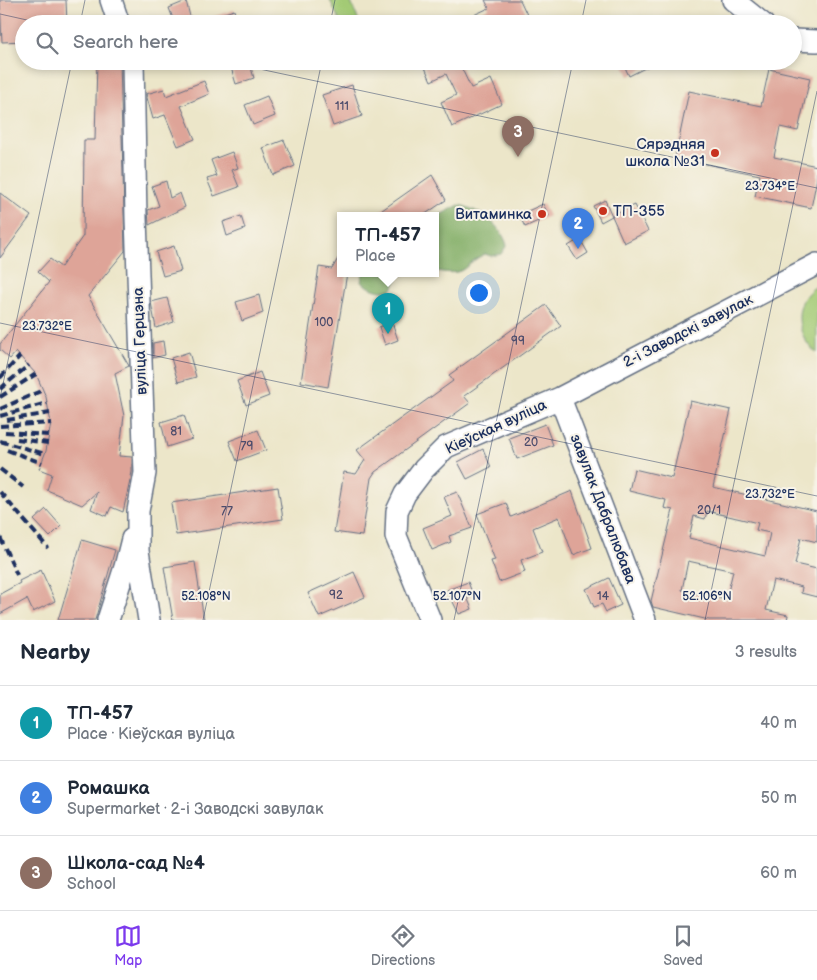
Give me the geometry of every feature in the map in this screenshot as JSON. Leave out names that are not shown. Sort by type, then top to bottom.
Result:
[{"type":"street","points":[[111,0],[115,15]]},
{"type":"street","points":[[733,0],[752,15]]},
{"type":"street","points":[[802,40],[817,41]]},
{"type":"street","name":"вуліца Герцэна","points":[[133,70],[136,218],[145,473],[138,511],[138,551],[149,620]]},
{"type":"street","name":"2-і Заводскі завулак","points":[[560,398],[817,264]]},
{"type":"street","name":"Кіеўская вуліца","points":[[430,620],[396,536],[397,511],[405,494],[424,469],[446,447],[560,398]]},
{"type":"street","name":"завулак Дабралюбава","points":[[560,398],[645,620]]},
{"type":"street","points":[[108,620],[125,567],[138,511]]},
{"type":"green space","points":[[330,0],[350,0],[356,15],[337,15]]},
{"type":"green space","points":[[459,205],[474,210],[488,219],[500,231],[507,245],[501,254],[491,256],[485,254],[460,271],[439,271],[439,215]]},
{"type":"green space","points":[[362,277],[398,277],[392,289],[384,291],[372,289],[361,282]]},
{"type":"green space","points":[[817,286],[817,353],[804,338],[799,319],[803,300]]},
{"type":"building","points":[[0,0],[66,0],[67,15],[15,15],[15,41],[2,42]]},
{"type":"building","points":[[485,0],[520,0],[527,15],[474,15],[489,8]]},
{"type":"building","points":[[186,1],[190,15],[172,15],[169,8]]},
{"type":"building","points":[[234,10],[235,15],[219,15]]},
{"type":"building","points":[[97,70],[120,70],[125,251],[88,296],[129,366],[115,373],[124,416],[119,456],[132,457],[132,472],[123,512],[111,507],[107,516],[91,509],[97,492],[82,505],[47,490],[52,474],[39,469],[46,451],[51,423],[46,397],[36,374],[16,352],[10,359],[0,350],[0,344],[49,282],[38,272],[50,259],[61,267],[83,236],[84,140],[95,140]]},
{"type":"building","points":[[232,70],[252,70],[254,78],[236,84]]},
{"type":"building","points":[[426,70],[462,70],[471,88],[491,79],[502,104],[452,127],[441,102],[456,95],[446,74],[431,81]]},
{"type":"building","points":[[626,70],[641,70],[629,76]]},
{"type":"building","points":[[769,70],[810,78],[798,131],[780,127],[774,157],[817,166],[817,178],[811,208],[755,196],[760,175],[675,158],[689,91],[761,106]]},
{"type":"building","points":[[204,81],[209,94],[181,106],[195,139],[178,146],[165,115],[153,119],[146,94],[164,89],[166,96]]},
{"type":"building","points":[[352,85],[362,116],[333,126],[322,95]]},
{"type":"building","points":[[267,96],[275,116],[253,125],[245,105]]},
{"type":"building","points":[[284,140],[295,166],[273,175],[263,148]]},
{"type":"building","points":[[232,152],[238,168],[232,170],[239,187],[214,196],[207,179],[217,176],[211,160]]},
{"type":"building","points":[[432,175],[446,200],[428,212],[379,212]]},
{"type":"building","points":[[166,181],[170,198],[180,193],[185,207],[149,225],[148,210],[159,206],[152,186]]},
{"type":"building","points":[[0,193],[31,216],[0,258]]},
{"type":"building","name":"ТП-355","points":[[605,200],[612,216],[601,222],[593,206]]},
{"type":"building","points":[[543,204],[549,216],[525,227],[519,215]]},
{"type":"building","points":[[635,205],[648,231],[624,243],[612,216]]},
{"type":"building","points":[[241,216],[245,229],[227,236],[223,222]]},
{"type":"building","points":[[580,239],[588,253],[577,260],[568,246]]},
{"type":"building","points":[[174,246],[181,271],[163,276],[156,252]]},
{"type":"building","points":[[337,260],[337,277],[346,277],[328,387],[301,382],[319,267],[332,269]]},
{"type":"building","points":[[259,295],[263,313],[242,321],[236,302]]},
{"type":"building","points":[[167,298],[174,322],[156,328],[151,302]]},
{"type":"building","points":[[546,305],[561,326],[464,396],[470,403],[375,472],[371,478],[362,536],[334,532],[344,472],[356,474],[365,460],[357,450],[453,381],[449,375]]},
{"type":"building","points":[[392,322],[398,340],[385,345],[379,327]]},
{"type":"building","points":[[163,341],[165,355],[153,358],[153,343]]},
{"type":"building","points":[[189,352],[196,377],[178,382],[171,358]]},
{"type":"building","points":[[260,372],[269,396],[246,405],[237,381]]},
{"type":"building","points":[[690,401],[731,410],[713,487],[817,511],[817,542],[801,538],[795,564],[817,569],[817,597],[801,593],[802,587],[773,580],[766,610],[788,615],[787,620],[709,620],[653,607],[651,601],[673,510],[664,508],[666,500],[629,491],[634,469],[672,478]],"holes":[[[707,511],[758,523],[756,530],[770,533],[765,556],[689,538],[694,516],[705,519]],[[688,561],[733,571],[726,600],[682,590]]]},
{"type":"building","points":[[184,415],[192,439],[167,447],[161,422]]},
{"type":"building","points":[[545,424],[553,445],[517,459],[509,438]]},
{"type":"building","points":[[258,430],[266,450],[237,461],[229,441]]},
{"type":"building","points":[[483,449],[491,467],[467,479],[458,462]]},
{"type":"building","points":[[278,487],[283,519],[176,535],[171,503]]},
{"type":"building","points":[[572,491],[592,548],[573,555],[559,517],[533,528],[542,552],[521,560],[525,572],[499,582],[491,561],[495,560],[477,514],[506,503],[511,517]]},
{"type":"building","points":[[457,492],[472,528],[449,536],[451,542],[432,550],[423,528],[452,516],[444,497]]},
{"type":"building","points":[[46,509],[61,526],[50,537],[34,520]]},
{"type":"building","points":[[82,540],[115,550],[95,620],[58,620]]},
{"type":"building","points":[[195,562],[204,620],[173,620],[164,567]]},
{"type":"building","points":[[41,570],[55,601],[33,612],[27,599],[0,614],[0,594],[20,583],[19,581]]},
{"type":"building","points":[[354,572],[365,597],[319,617],[308,593]]},
{"type":"building","points":[[609,578],[621,605],[606,612],[602,604],[594,607],[586,589]]},
{"type":"building","points":[[468,582],[473,595],[467,597],[472,609],[459,614],[447,590]]},
{"type":"railway","points":[[0,378],[20,356]]},
{"type":"railway","points":[[0,389],[29,365]]},
{"type":"railway","points":[[0,397],[36,374]]},
{"type":"railway","points":[[0,409],[43,390]]},
{"type":"railway","points":[[0,416],[47,403]]},
{"type":"railway","points":[[7,420],[50,413]]},
{"type":"railway","points":[[0,426],[51,423]]},
{"type":"railway","points":[[5,432],[49,435]]},
{"type":"railway","points":[[17,439],[48,443]]},
{"type":"railway","points":[[0,441],[45,454]]},
{"type":"railway","points":[[7,450],[42,463]]},
{"type":"railway","points":[[0,469],[23,487]]},
{"type":"railway","points":[[0,492],[48,548]]},
{"type":"railway","points":[[0,537],[17,575]]},
{"type":"place","name":"Сярэдняя школа №31","points":[[715,153]]},
{"type":"place","name":"Школа-сад №4","points":[[518,157]]},
{"type":"place","name":"ТП-355","points":[[603,211]]},
{"type":"place","name":"Витаминка","points":[[542,214]]},
{"type":"place","name":"Ромашка","points":[[578,249]]},
{"type":"place","name":"ТП-457","points":[[388,334]]}]
